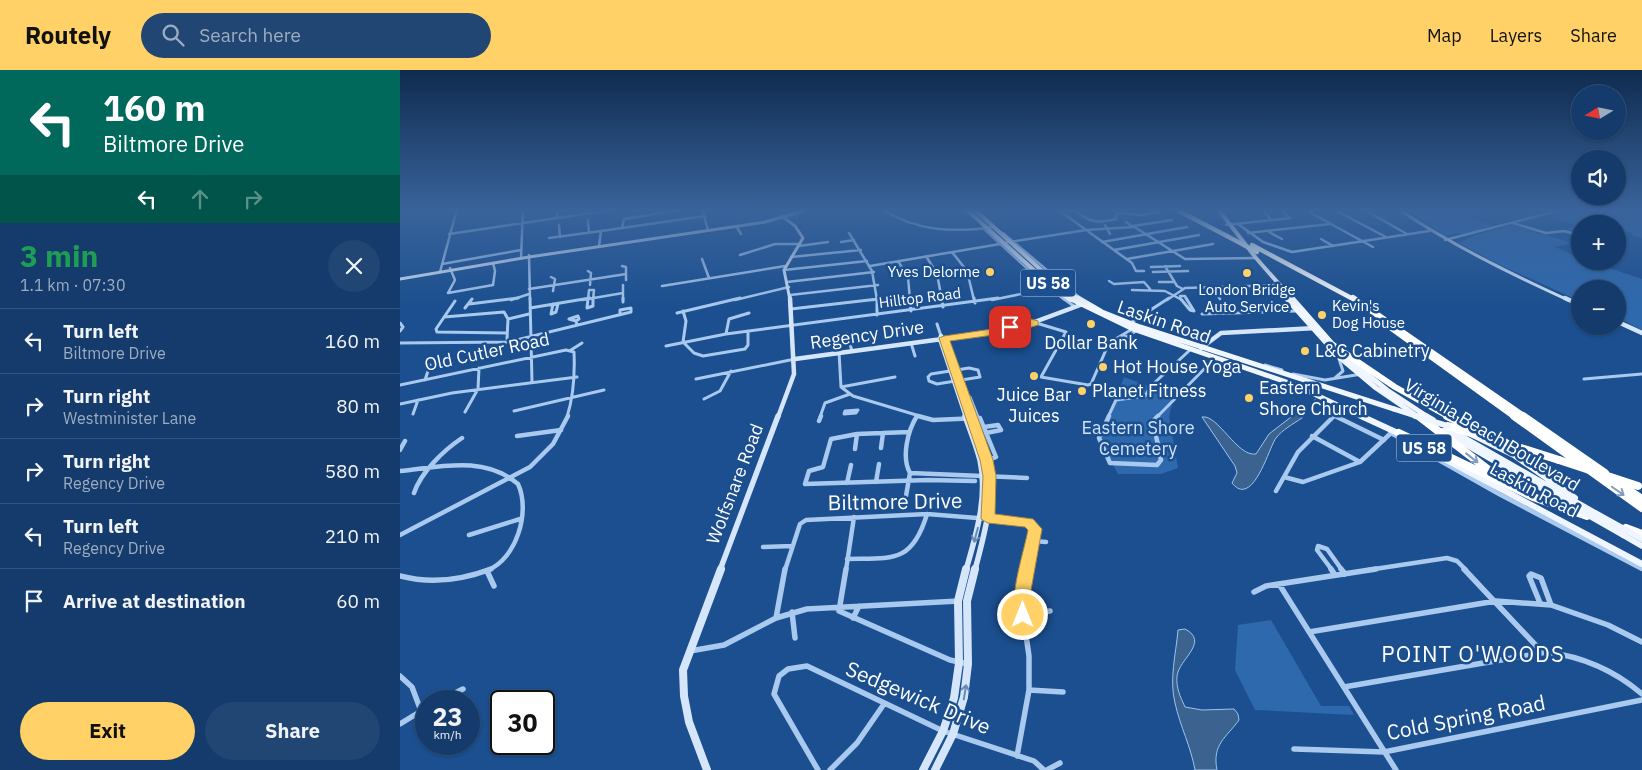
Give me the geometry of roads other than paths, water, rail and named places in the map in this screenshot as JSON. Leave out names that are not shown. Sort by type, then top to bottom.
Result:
[{"type":"highway","points":[[1235,242],[1255,256],[1321,284],[1390,327],[1642,508]]},
{"type":"highway","points":[[1245,242],[1326,282],[1384,318],[1642,500]]},
{"type":"highway","points":[[1333,345],[1361,366],[1424,405],[1506,443]]},
{"type":"highway","points":[[1420,417],[1485,468],[1533,497]]},
{"type":"highway","points":[[1448,426],[1640,487]]},
{"type":"highway","points":[[1395,433],[1533,497],[1642,534]]},
{"type":"main road","name":"Laskin Road","points":[[1001,242],[1056,290],[1135,328],[1448,426]]},
{"type":"main road","name":"Laskin Road","points":[[1012,242],[1062,289],[1080,303]]},
{"type":"main road","name":"Virginia Beach Boulevard","points":[[1243,242],[1338,356],[1420,417],[1642,546]]},
{"type":"main road","name":"Virginia Beach Boulevard","points":[[1315,328],[1362,374],[1423,414],[1642,539]]},
{"type":"main road","name":"Laskin Road","points":[[1200,348],[1268,374],[1339,410],[1395,433],[1642,564]]},
{"type":"main road","name":"US 58","points":[[1448,426],[1481,438],[1514,455],[1595,513]]},
{"type":"street","points":[[440,271],[447,242]]},
{"type":"street","points":[[521,242],[521,257]]},
{"type":"street","points":[[599,246],[600,242]]},
{"type":"street","points":[[400,278],[521,257],[629,242]]},
{"type":"street","points":[[784,268],[800,242]]},
{"type":"street","points":[[740,255],[775,244],[799,245],[828,242]]},
{"type":"street","points":[[855,242],[874,272],[878,285],[877,315]]},
{"type":"street","points":[[870,266],[1012,242]]},
{"type":"street","points":[[1102,242],[1134,264],[1136,270],[1144,271]]},
{"type":"street","points":[[1114,250],[1158,242],[1187,260],[1255,256]]},
{"type":"street","points":[[1265,242],[1289,252],[1362,242],[1373,247]]},
{"type":"street","points":[[1326,242],[1333,246]]},
{"type":"street","points":[[1448,242],[1506,272],[1571,301]]},
{"type":"street","points":[[1127,260],[1213,244]]},
{"type":"street","points":[[442,262],[521,249]]},
{"type":"street","points":[[790,257],[861,250]]},
{"type":"street","points":[[753,251],[757,253]]},
{"type":"street","points":[[952,252],[967,271],[975,303]]},
{"type":"street","points":[[529,256],[532,382]]},
{"type":"street","points":[[926,256],[937,274],[943,307]]},
{"type":"street","points":[[451,269],[521,257]]},
{"type":"street","name":"Laskin Road","points":[[1018,258],[1050,288],[1080,303]]},
{"type":"street","points":[[702,259],[709,278]]},
{"type":"street","points":[[662,286],[784,268],[867,261]]},
{"type":"street","points":[[898,261],[908,277],[911,311]]},
{"type":"street","points":[[451,269],[455,280],[448,293],[493,285],[495,271],[493,263]]},
{"type":"street","points":[[622,266],[626,267],[626,280]]},
{"type":"street","points":[[1165,266],[1174,282],[1183,289]]},
{"type":"street","points":[[1150,267],[1180,266]]},
{"type":"street","name":"Wolfsnare Road","points":[[707,770],[694,741],[683,694],[683,670],[688,652],[794,374],[795,357],[790,295],[784,268]]},
{"type":"street","points":[[588,271],[591,273],[590,285]]},
{"type":"street","points":[[1153,272],[1188,271]]},
{"type":"street","points":[[677,313],[788,284],[874,272]]},
{"type":"street","points":[[529,289],[626,274]]},
{"type":"street","points":[[551,277],[555,279],[553,291]]},
{"type":"street","points":[[1109,282],[1114,284],[1144,282],[1150,289]]},
{"type":"street","points":[[1159,282],[1174,282]]},
{"type":"street","points":[[623,284],[623,302]]},
{"type":"street","points":[[790,295],[878,285]]},
{"type":"street","points":[[1033,322],[1066,332],[1041,376],[1043,378],[1091,384],[1109,343],[1135,328],[1183,289],[1278,286]]},
{"type":"street","points":[[1212,287],[1220,299]]},
{"type":"street","name":"Hilltop Road","points":[[666,346],[726,334],[975,303],[1050,288]]},
{"type":"street","points":[[1132,290],[1161,289],[1185,296],[1194,311],[1190,310],[1180,296]]},
{"type":"street","points":[[589,290],[594,290],[593,306],[587,308],[588,298],[589,290]]},
{"type":"street","points":[[530,308],[623,293]]},
{"type":"street","points":[[469,304],[517,299],[529,294]]},
{"type":"street","points":[[465,308],[472,299]]},
{"type":"street","points":[[791,309],[878,299]]},
{"type":"street","points":[[455,301],[436,329],[440,333],[507,333]]},
{"type":"street","name":"Regency Drive","points":[[795,357],[1016,329],[1080,303]]},
{"type":"street","points":[[553,304],[552,314],[556,312],[558,304]]},
{"type":"street","points":[[1202,314],[1300,310]]},
{"type":"street","points":[[683,311],[686,321],[684,342],[694,353],[703,356],[747,349],[748,331]]},
{"type":"street","points":[[444,317],[507,313],[507,339]]},
{"type":"street","points":[[726,334],[729,319],[749,313]]},
{"type":"street","points":[[400,343],[490,343],[530,337],[576,323],[620,314]]},
{"type":"street","points":[[508,319],[529,315]]},
{"type":"street","points":[[400,323],[403,327],[400,330]]},
{"type":"street","points":[[935,770],[953,734],[964,697],[968,664],[967,601],[984,518],[986,476],[972,418],[952,371],[937,324]]},
{"type":"street","points":[[1626,326],[1642,333]]},
{"type":"street","name":"Laskin Road","points":[[1135,328],[1302,376],[1325,380]]},
{"type":"street","name":"Laskin Road","points":[[1135,328],[1190,350],[1200,348],[1215,358],[1285,383],[1339,410]]},
{"type":"street","points":[[1200,348],[1221,333],[1315,328]]},
{"type":"street","points":[[847,334],[852,349]]},
{"type":"street","name":"Regency Drive","points":[[893,344],[942,338]]},
{"type":"street","points":[[911,343],[915,356]]},
{"type":"street","points":[[571,350],[582,344]]},
{"type":"street","name":"Old Cutler Road","points":[[400,385],[571,350],[574,352],[577,376],[574,397],[561,430],[553,445],[542,458],[400,535]]},
{"type":"street","points":[[1190,350],[1143,397],[1121,398],[1115,402],[1098,438],[1110,463],[1157,464],[1161,460],[1154,421],[1215,358]]},
{"type":"street","points":[[836,352],[841,387],[850,394],[864,400],[933,420],[981,418],[996,458],[983,460]]},
{"type":"street","points":[[1325,380],[1342,374],[1342,367],[1338,356]]},
{"type":"street","points":[[696,379],[795,357]]},
{"type":"street","points":[[425,380],[430,365]]},
{"type":"street","points":[[465,412],[478,389],[479,368]]},
{"type":"street","points":[[969,368],[978,370],[980,374],[977,378],[956,381],[935,384],[929,381],[930,374],[969,368]]},
{"type":"street","points":[[704,399],[720,391],[731,371]]},
{"type":"street","points":[[1325,380],[1362,374]]},
{"type":"street","points":[[1584,380],[1642,374]]},
{"type":"street","points":[[400,404],[478,389],[577,376]]},
{"type":"street","points":[[841,387],[895,377]]},
{"type":"street","points":[[1152,386],[1178,395]]},
{"type":"street","points":[[514,411],[604,390]]},
{"type":"street","points":[[819,421],[825,403],[850,394]]},
{"type":"street","points":[[970,398],[972,418]]},
{"type":"street","points":[[414,414],[418,400]]},
{"type":"street","points":[[858,410],[864,400]]},
{"type":"street","points":[[1315,401],[1339,410],[1384,440]]},
{"type":"street","points":[[1276,491],[1298,452],[1312,436],[1326,426],[1339,410]]},
{"type":"street","points":[[906,496],[910,473],[906,466],[909,432],[910,425],[917,416]]},
{"type":"street","points":[[984,427],[998,425],[1001,430],[986,433]]},
{"type":"street","points":[[517,436],[561,430]]},
{"type":"street","points":[[909,432],[857,434],[832,439],[823,467],[809,471],[804,482],[808,485],[942,477],[1013,476],[1027,478]]},
{"type":"street","points":[[881,448],[883,433]]},
{"type":"street","points":[[1284,477],[1303,482],[1360,462],[1371,454],[1384,440],[1395,433]]},
{"type":"street","name":"Laskin Road","points":[[1395,433],[1499,494],[1642,569]]},
{"type":"street","points":[[855,449],[857,434]]},
{"type":"street","points":[[1312,436],[1360,462]]},
{"type":"street","points":[[414,493],[415,488],[431,469],[452,445],[462,438]]},
{"type":"street","points":[[400,450],[405,441]]},
{"type":"street","points":[[876,482],[879,464]]},
{"type":"street","points":[[847,483],[851,465]]},
{"type":"street","points":[[400,471],[484,467],[518,484],[522,493],[516,542],[503,562],[487,572],[461,578],[410,580],[400,576]]},
{"type":"street","points":[[910,473],[976,481]]},
{"type":"street","points":[[847,559],[887,557],[901,554],[914,545],[927,514]]},
{"type":"street","name":"Biltmore Drive","points":[[776,618],[776,605],[792,546],[800,524],[803,522],[854,517],[927,514],[984,518],[1028,522],[1036,529],[1034,541]]},
{"type":"street","points":[[854,517],[838,607],[841,613],[959,663],[968,664]]},
{"type":"street","points":[[923,770],[943,731],[954,698],[959,663],[958,601],[984,518]]},
{"type":"street","points":[[470,536],[486,528],[520,519]]},
{"type":"street","points":[[1017,756],[1029,690],[1029,656],[1023,615],[1023,590],[1034,541],[1046,542]]},
{"type":"street","points":[[763,547],[792,546]]},
{"type":"street","points":[[1335,575],[1317,550],[1318,546],[1327,549],[1345,574]]},
{"type":"street","points":[[1254,592],[1279,584],[1446,558],[1457,561],[1542,652]]},
{"type":"street","points":[[487,572],[494,586]]},
{"type":"street","points":[[1540,603],[1529,576],[1531,574],[1541,578],[1551,605]]},
{"type":"street","points":[[1279,584],[1396,770]]},
{"type":"street","points":[[688,652],[724,645],[776,618],[792,612],[838,607],[967,601]]},
{"type":"street","points":[[1309,632],[1496,601],[1551,605],[1608,625],[1642,642]]},
{"type":"street","points":[[852,618],[859,606]]},
{"type":"street","points":[[1023,615],[1050,611]]},
{"type":"street","points":[[792,612],[795,638]]},
{"type":"street","points":[[1344,687],[1542,652],[1567,654],[1594,663],[1617,675],[1642,694]]},
{"type":"street","points":[[807,666],[793,667],[782,672],[775,680],[774,694],[818,770]]},
{"type":"street","name":"Sedgewick Drive","points":[[807,666],[943,731],[1034,761],[1045,770]]},
{"type":"street","points":[[400,676],[415,693]]},
{"type":"street","points":[[1029,690],[1063,692]]},
{"type":"street","name":"Cold Spring Road","points":[[1294,749],[1384,752],[1642,700]]},
{"type":"street","points":[[830,770],[857,743],[884,704]]},
{"type":"street","points":[[400,724],[415,715]]},
{"type":"street","points":[[1045,770],[1060,764]]},
{"type":"place","name":"Yves Delorme","points":[[990,272]]},
{"type":"place","name":"London Bridge Auto Service","points":[[1247,273]]},
{"type":"place","name":"Kevin's Dog House","points":[[1322,315]]},
{"type":"place","name":"Dollar Bank","points":[[1091,324]]},
{"type":"place","name":"L&C Cabinetry","points":[[1305,351]]},
{"type":"place","name":"Hot House Yoga","points":[[1103,367]]},
{"type":"place","name":"Juice Bar Juices","points":[[1034,376]]},
{"type":"place","name":"Planet Fitness","points":[[1082,391]]},
{"type":"place","name":"Eastern Shore Church","points":[[1249,398]]},
{"type":"district","name":"POINT O'WOODS","points":[[1473,654]]},
{"type":"park label","name":"Eastern Shore Cemetery","points":[[1138,438]]}]
